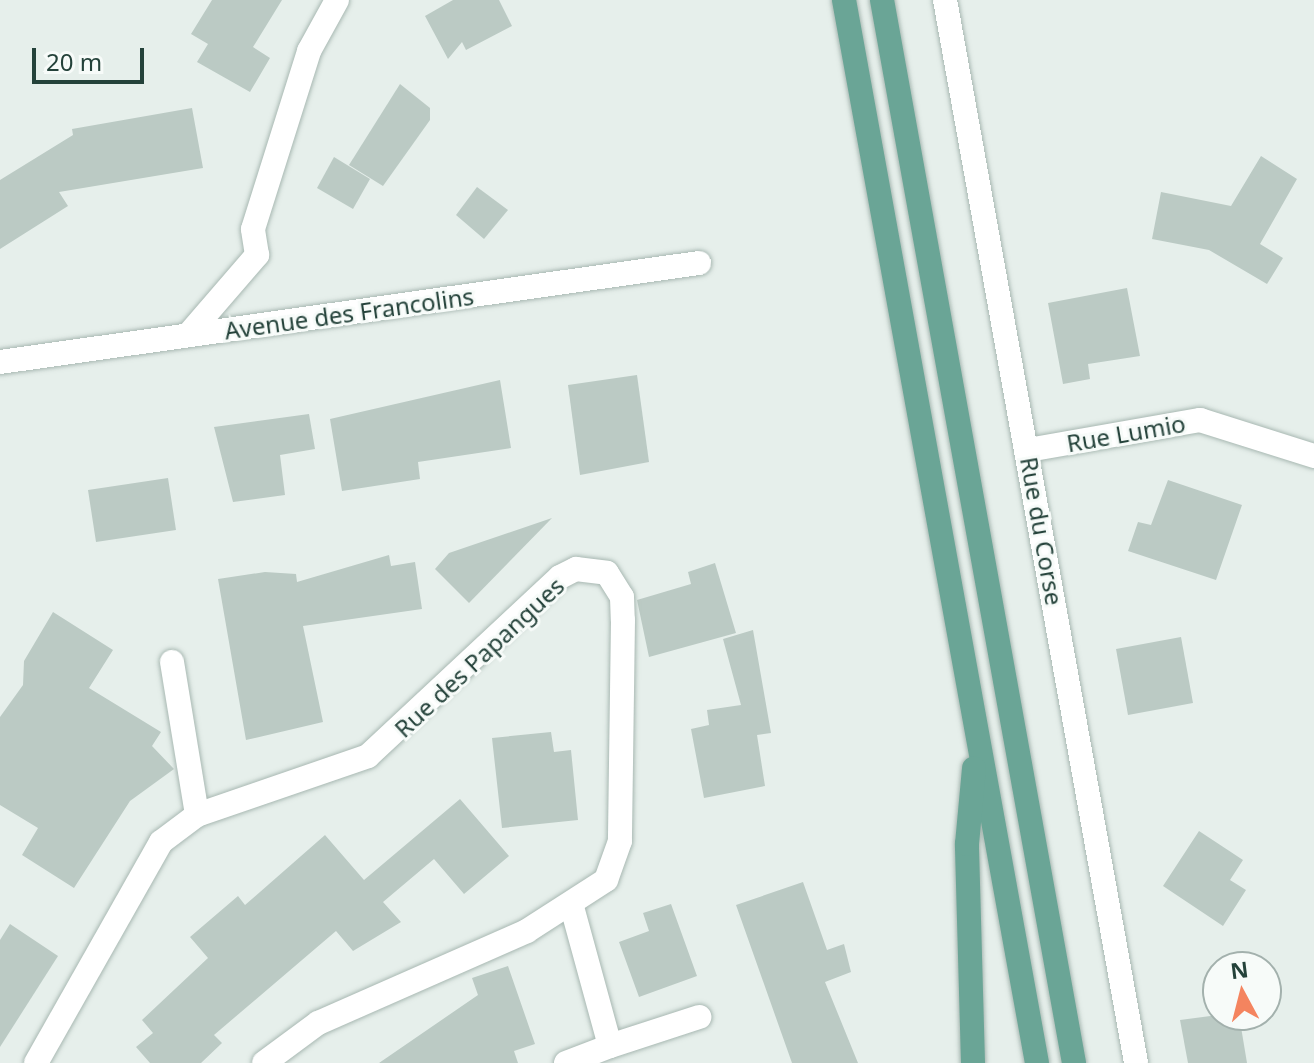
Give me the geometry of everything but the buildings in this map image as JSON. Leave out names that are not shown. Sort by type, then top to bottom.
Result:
[{"type":"main road","points":[[844,0],[1037,1063]]},
{"type":"main road","points":[[882,0],[1074,1063]]},
{"type":"main road","points":[[973,1063],[967,844],[977,738]]},
{"type":"street","points":[[188,335],[257,255],[253,229],[309,51],[337,0]]},
{"type":"street","name":"Rue du Corse","points":[[945,0],[1136,1063]]},
{"type":"street","name":"Avenue des Francolins","points":[[0,362],[699,263]]},
{"type":"street","name":"Rue Lumio","points":[[1028,450],[1200,420],[1314,456]]},
{"type":"street","name":"Rue des Papangues","points":[[36,1063],[149,858],[197,815],[368,756],[560,577],[595,568],[622,597],[620,841],[606,880],[572,907],[331,1016],[264,1063]]},
{"type":"street","points":[[172,662],[197,815]]},
{"type":"street","points":[[572,907],[610,1046]]},
{"type":"street","points":[[566,1063],[699,1017]]}]
